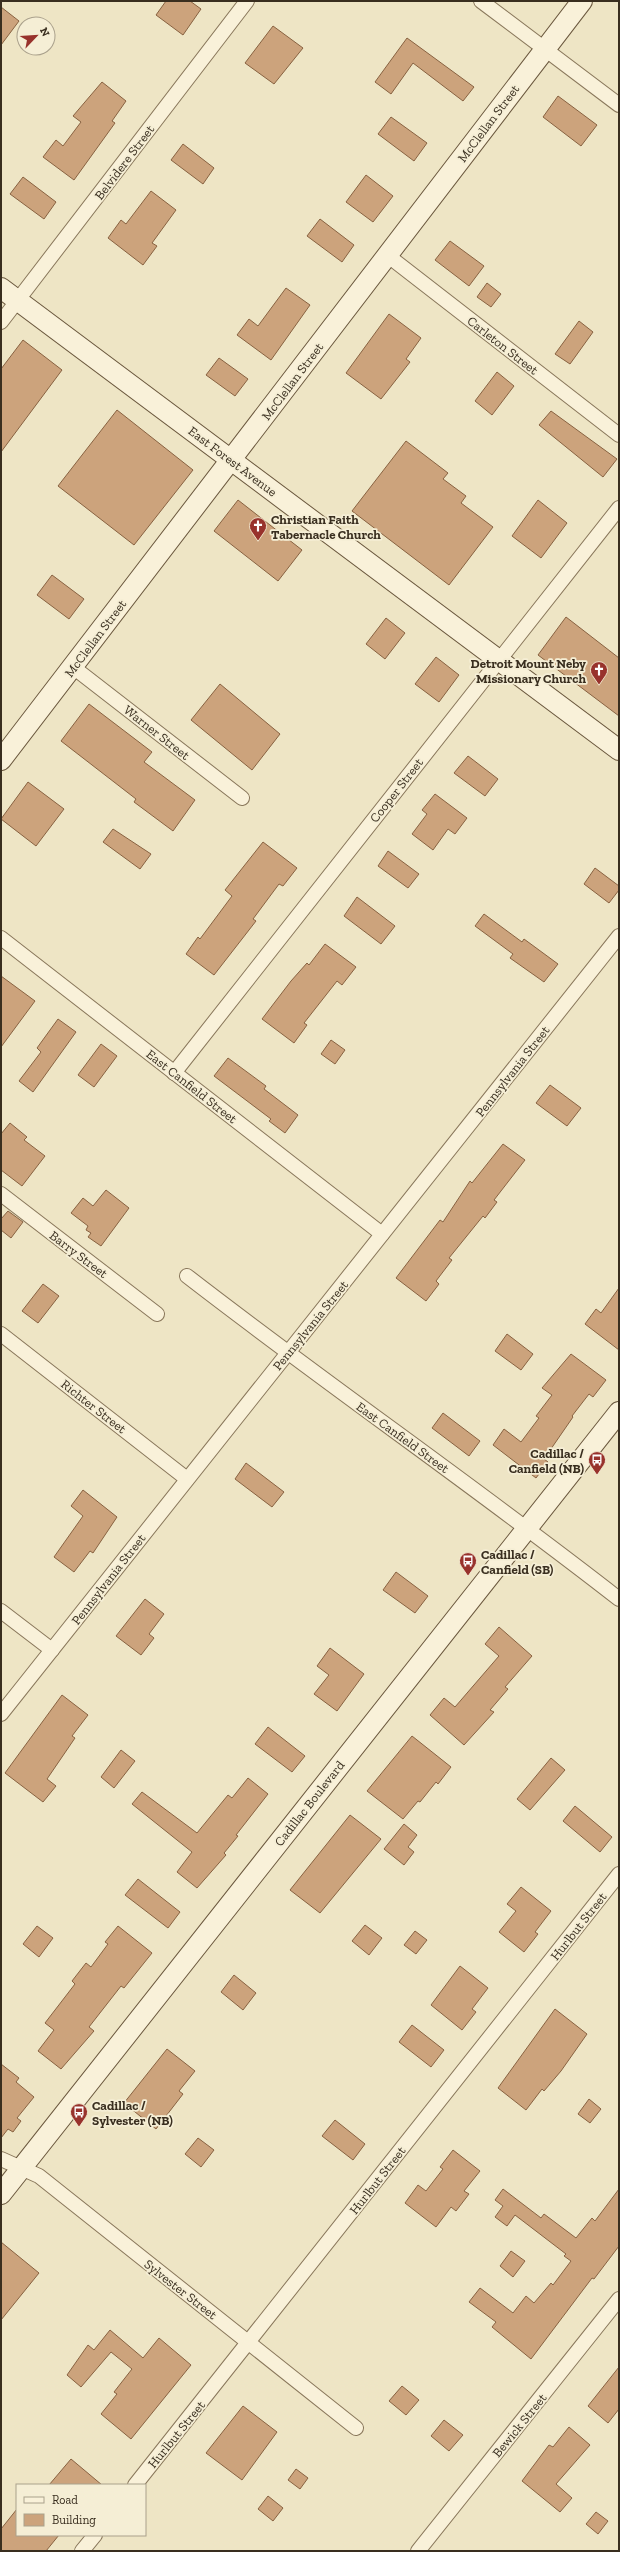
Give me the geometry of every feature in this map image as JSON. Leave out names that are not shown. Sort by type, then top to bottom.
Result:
[{"type":"street","name":"Belvidere Street","points":[[1,322],[247,1]]},
{"type":"street","points":[[481,1],[619,105]]},
{"type":"street","name":"McClellan Street","points":[[1,760],[582,1]]},
{"type":"street","name":"Carleton Street","points":[[387,255],[619,435]]},
{"type":"street","name":"East Forest Avenue","points":[[1,288],[619,750]]},
{"type":"street","name":"Cooper Street","points":[[174,1073],[619,508]]},
{"type":"street","name":"Warner Street","points":[[73,667],[242,798]]},
{"type":"street","name":"Pennsylvania Street","points":[[1,1714],[619,936]]},
{"type":"street","name":"East Canfield Street","points":[[1,938],[382,1234]]},
{"type":"street","name":"Barry Street","points":[[1,1194],[157,1314]]},
{"type":"street","name":"East Canfield Street","points":[[187,1276],[287,1354],[527,1527],[619,1599]]},
{"type":"street","name":"Richter Street","points":[[1,1334],[187,1479]]},
{"type":"street","name":"Cadillac Boulevard","points":[[1,2194],[619,1412]]},
{"type":"street","points":[[1,1611],[52,1650]]},
{"type":"street","name":"Hurlbut Street","points":[[136,2484],[619,1874]]},
{"type":"street","name":"Sylvester Street","points":[[1,2159],[39,2176],[356,2428]]},
{"type":"street","name":"Bewick Street","points":[[418,2551],[619,2299]]},
{"type":"street","points":[[82,2551],[94,2536]]},
{"type":"building","points":[[166,1],[190,1],[201,9],[183,35],[156,15]]},
{"type":"building","points":[[1,7],[16,19],[16,25],[1,45]]},
{"type":"building","points":[[273,26],[303,48],[274,84],[245,63]]},
{"type":"building","points":[[407,38],[474,87],[463,101],[413,63],[391,94],[375,82]]},
{"type":"building","points":[[102,82],[126,101],[112,121],[115,123],[74,180],[43,157],[56,140],[63,146],[81,122],[73,116]]},
{"type":"building","points":[[558,96],[597,125],[581,146],[543,117]]},
{"type":"building","points":[[391,117],[427,143],[414,161],[378,134]]},
{"type":"building","points":[[183,144],[214,168],[203,184],[171,160]]},
{"type":"building","points":[[366,175],[393,196],[373,222],[346,202]]},
{"type":"building","points":[[23,177],[56,202],[44,219],[10,194]]},
{"type":"building","points":[[151,191],[176,210],[152,243],[157,246],[143,265],[108,238],[121,220],[126,224]]},
{"type":"building","points":[[320,219],[354,245],[342,262],[307,236]]},
{"type":"building","points":[[450,241],[484,266],[469,286],[435,260]]},
{"type":"building","points":[[487,283],[501,294],[491,307],[477,297]]},
{"type":"building","points":[[286,288],[310,305],[271,360],[237,335],[249,319],[258,326]]},
{"type":"building","points":[[389,314],[421,338],[406,359],[410,362],[381,399],[346,373]]},
{"type":"building","points":[[579,321],[593,332],[570,364],[555,354]]},
{"type":"building","points":[[23,340],[62,370],[1,452],[1,369]]},
{"type":"building","points":[[219,358],[248,379],[235,396],[206,375]]},
{"type":"building","points":[[497,372],[514,386],[492,415],[475,401]]},
{"type":"building","points":[[117,410],[193,470],[134,545],[58,486]]},
{"type":"building","points":[[551,411],[617,459],[603,477],[539,425]]},
{"type":"building","points":[[406,441],[448,473],[443,479],[466,496],[461,503],[493,527],[449,585],[352,511]]},
{"type":"building","name":"Christian Faith Tabernacle Church","points":[[238,500],[302,550],[278,581],[214,531]]},
{"type":"building","points":[[538,500],[567,523],[541,558],[512,536]]},
{"type":"building","points":[[52,575],[84,599],[69,619],[37,595]]},
{"type":"building","name":"Detroit Mount Neby Missionary Church","points":[[566,617],[619,658],[619,716],[538,655]]},
{"type":"building","points":[[386,618],[405,633],[385,659],[366,644]]},
{"type":"building","points":[[436,657],[459,675],[439,702],[415,684]]},
{"type":"building","points":[[220,684],[280,734],[252,770],[191,720]]},
{"type":"building","points":[[89,704],[152,752],[144,762],[195,800],[173,831],[134,802],[136,799],[61,741]]},
{"type":"building","points":[[468,756],[498,779],[485,796],[454,773]]},
{"type":"building","points":[[28,782],[64,809],[36,846],[1,819]]},
{"type":"building","points":[[435,794],[467,818],[455,834],[448,829],[433,850],[412,834],[427,814],[422,810]]},
{"type":"building","points":[[113,829],[151,854],[140,869],[103,842]]},
{"type":"building","points":[[263,842],[297,868],[283,886],[279,884],[253,919],[256,921],[214,975],[186,954],[198,937],[200,939],[232,896],[225,890]]},
{"type":"building","points":[[388,851],[419,874],[408,888],[378,866]]},
{"type":"building","points":[[595,868],[619,886],[619,890],[609,903],[584,884]]},
{"type":"building","points":[[357,897],[395,926],[381,944],[344,916]]},
{"type":"building","points":[[484,914],[522,942],[524,939],[558,964],[544,982],[510,958],[513,954],[475,926]]},
{"type":"building","points":[[325,944],[356,967],[342,985],[337,981],[304,1023],[307,1025],[294,1043],[262,1019],[291,981],[307,963],[309,965]]},
{"type":"building","points":[[1,976],[35,1001],[1,1047]]},
{"type":"building","points":[[58,1019],[76,1032],[33,1092],[19,1081],[41,1052],[37,1048]]},
{"type":"building","points":[[331,1040],[345,1050],[335,1064],[321,1054]]},
{"type":"building","points":[[101,1044],[117,1056],[94,1087],[78,1075]]},
{"type":"building","points":[[228,1058],[266,1086],[264,1089],[298,1115],[285,1133],[269,1121],[271,1119],[214,1076]]},
{"type":"building","points":[[550,1085],[581,1108],[567,1126],[536,1103]]},
{"type":"building","points":[[10,1123],[27,1137],[24,1140],[45,1156],[22,1186],[1,1170],[1,1134]]},
{"type":"building","points":[[503,1144],[525,1160],[494,1200],[497,1202],[485,1218],[483,1216],[449,1258],[452,1260],[436,1281],[439,1284],[426,1301],[396,1278],[440,1220],[443,1222],[470,1181],[472,1183]]},
{"type":"building","points":[[106,1190],[129,1208],[101,1246],[88,1237],[91,1233],[86,1230],[88,1226],[71,1213],[83,1198],[93,1206]]},
{"type":"building","points":[[8,1211],[23,1222],[11,1238],[1,1230],[1,1219]]},
{"type":"building","points":[[43,1284],[59,1296],[38,1323],[22,1311]]},
{"type":"building","points":[[619,1288],[619,1350],[585,1324],[596,1309],[601,1313]]},
{"type":"building","points":[[507,1334],[533,1354],[521,1370],[495,1351]]},
{"type":"building","points":[[571,1354],[606,1380],[593,1397],[589,1394],[572,1416],[573,1417],[544,1459],[548,1462],[536,1478],[493,1445],[504,1429],[521,1442],[539,1418],[536,1416],[552,1395],[542,1388]]},
{"type":"building","points":[[443,1413],[480,1441],[469,1456],[432,1428]]},
{"type":"building","points":[[246,1463],[284,1492],[272,1507],[235,1479]]},
{"type":"building","points":[[83,1490],[117,1517],[93,1553],[90,1551],[74,1572],[54,1557],[83,1516],[71,1506]]},
{"type":"building","points":[[396,1572],[428,1596],[415,1613],[383,1590]]},
{"type":"building","points":[[145,1599],[164,1614],[149,1634],[154,1638],[141,1655],[116,1636]]},
{"type":"building","points":[[499,1627],[532,1656],[505,1687],[508,1689],[490,1710],[494,1712],[464,1745],[430,1715],[444,1698],[455,1707],[499,1656],[485,1644]]},
{"type":"building","points":[[330,1648],[364,1674],[337,1711],[314,1694],[329,1675],[317,1666]]},
{"type":"building","points":[[62,1695],[88,1715],[72,1736],[75,1738],[47,1779],[56,1786],[43,1802],[5,1773]]},
{"type":"building","points":[[268,1727],[305,1756],[292,1772],[255,1744]]},
{"type":"building","points":[[412,1736],[451,1767],[438,1784],[436,1782],[420,1802],[418,1801],[403,1819],[367,1791]]},
{"type":"building","points":[[121,1750],[135,1761],[114,1788],[101,1777]]},
{"type":"building","points":[[551,1758],[565,1770],[530,1810],[517,1799]]},
{"type":"building","points":[[248,1778],[268,1794],[236,1835],[238,1836],[224,1853],[226,1855],[197,1888],[177,1872],[192,1852],[132,1804],[142,1792],[197,1833],[228,1795],[232,1798]]},
{"type":"building","points":[[575,1806],[612,1837],[600,1852],[563,1821]]},
{"type":"building","points":[[350,1815],[381,1839],[320,1913],[290,1890]]},
{"type":"building","points":[[404,1824],[417,1835],[408,1847],[414,1852],[404,1865],[384,1849]]},
{"type":"building","points":[[138,1879],[180,1912],[168,1928],[125,1895]]},
{"type":"building","points":[[521,1887],[551,1911],[535,1932],[538,1934],[524,1952],[499,1932],[516,1911],[507,1904]]},
{"type":"building","points":[[365,1925],[382,1938],[369,1955],[352,1941]]},
{"type":"building","points":[[37,1926],[53,1938],[39,1957],[23,1944]]},
{"type":"building","points":[[118,1926],[152,1953],[124,1988],[121,1986],[89,2027],[94,2031],[61,2069],[38,2051],[54,2030],[45,2023],[75,1984],[72,1981],[86,1963],[91,1967],[108,1944],[105,1942]]},
{"type":"building","points":[[415,1931],[427,1940],[416,1954],[404,1945]]},
{"type":"building","points":[[460,1966],[488,1988],[472,2009],[476,2012],[462,2030],[431,2005]]},
{"type":"building","points":[[234,1975],[256,1993],[243,2010],[221,1992]]},
{"type":"building","points":[[555,2009],[587,2034],[561,2071],[544,2091],[542,2089],[526,2110],[498,2088]]},
{"type":"building","points":[[412,2025],[444,2050],[431,2067],[399,2042]]},
{"type":"building","points":[[167,2049],[195,2071],[179,2091],[183,2094],[156,2129],[124,2103]]},
{"type":"building","points":[[1,2064],[19,2078],[16,2082],[34,2097],[17,2118],[21,2121],[13,2132],[8,2129],[1,2138]]},
{"type":"building","points":[[589,2099],[601,2109],[590,2123],[578,2114]]},
{"type":"building","points":[[335,2120],[365,2144],[353,2160],[322,2136]]},
{"type":"building","points":[[198,2138],[214,2150],[201,2167],[185,2154]]},
{"type":"building","points":[[453,2150],[480,2171],[464,2191],[469,2194],[456,2211],[451,2207],[436,2227],[405,2203],[418,2185],[426,2191],[443,2169],[440,2167]]},
{"type":"building","points":[[503,2189],[541,2218],[544,2214],[576,2238],[592,2218],[595,2221],[619,2189],[619,2246],[594,2279],[592,2278],[531,2359],[492,2327],[496,2322],[469,2302],[480,2288],[513,2313],[526,2296],[534,2303],[551,2283],[553,2285],[571,2261],[564,2256],[566,2254],[515,2215],[507,2226],[495,2217],[503,2206],[495,2200]]},
{"type":"building","points":[[1,2242],[39,2273],[1,2320]]},
{"type":"building","points":[[511,2251],[525,2261],[513,2277],[500,2266]]},
{"type":"building","points":[[110,2330],[143,2358],[159,2338],[191,2365],[131,2439],[101,2414],[117,2394],[114,2392],[132,2369],[111,2352],[81,2387],[67,2375],[88,2345],[94,2350]]},
{"type":"building","points":[[619,2367],[619,2409],[608,2423],[588,2406]]},
{"type":"building","points":[[402,2386],[419,2400],[406,2415],[389,2401]]},
{"type":"building","points":[[243,2406],[277,2432],[242,2480],[206,2453]]},
{"type":"building","points":[[444,2420],[463,2435],[449,2451],[431,2436]]},
{"type":"building","points":[[569,2427],[590,2445],[556,2484],[572,2498],[560,2512],[522,2481],[549,2445],[553,2447]]},
{"type":"building","points":[[71,2459],[101,2484],[50,2484]]},
{"type":"building","points":[[296,2469],[308,2478],[300,2489],[288,2480]]},
{"type":"building","points":[[268,2496],[283,2508],[273,2521],[258,2509]]},
{"type":"building","points":[[16,2510],[16,2536],[58,2536],[46,2551],[1,2551],[1,2529]]},
{"type":"building","points":[[596,2512],[608,2521],[598,2534],[586,2524]]},
{"type":"place","name":"Christian Faith Tabernacle Church","points":[[258,541]]},
{"type":"place","name":"Detroit Mount Neby Missionary Church","points":[[599,685]]},
{"type":"place","name":"Cadillac / Canfield (NB)","points":[[597,1475]]},
{"type":"place","name":"Cadillac / Canfield (SB)","points":[[468,1576]]},
{"type":"place","name":"Cadillac / Sylvester (NB)","points":[[79,2127]]}]
